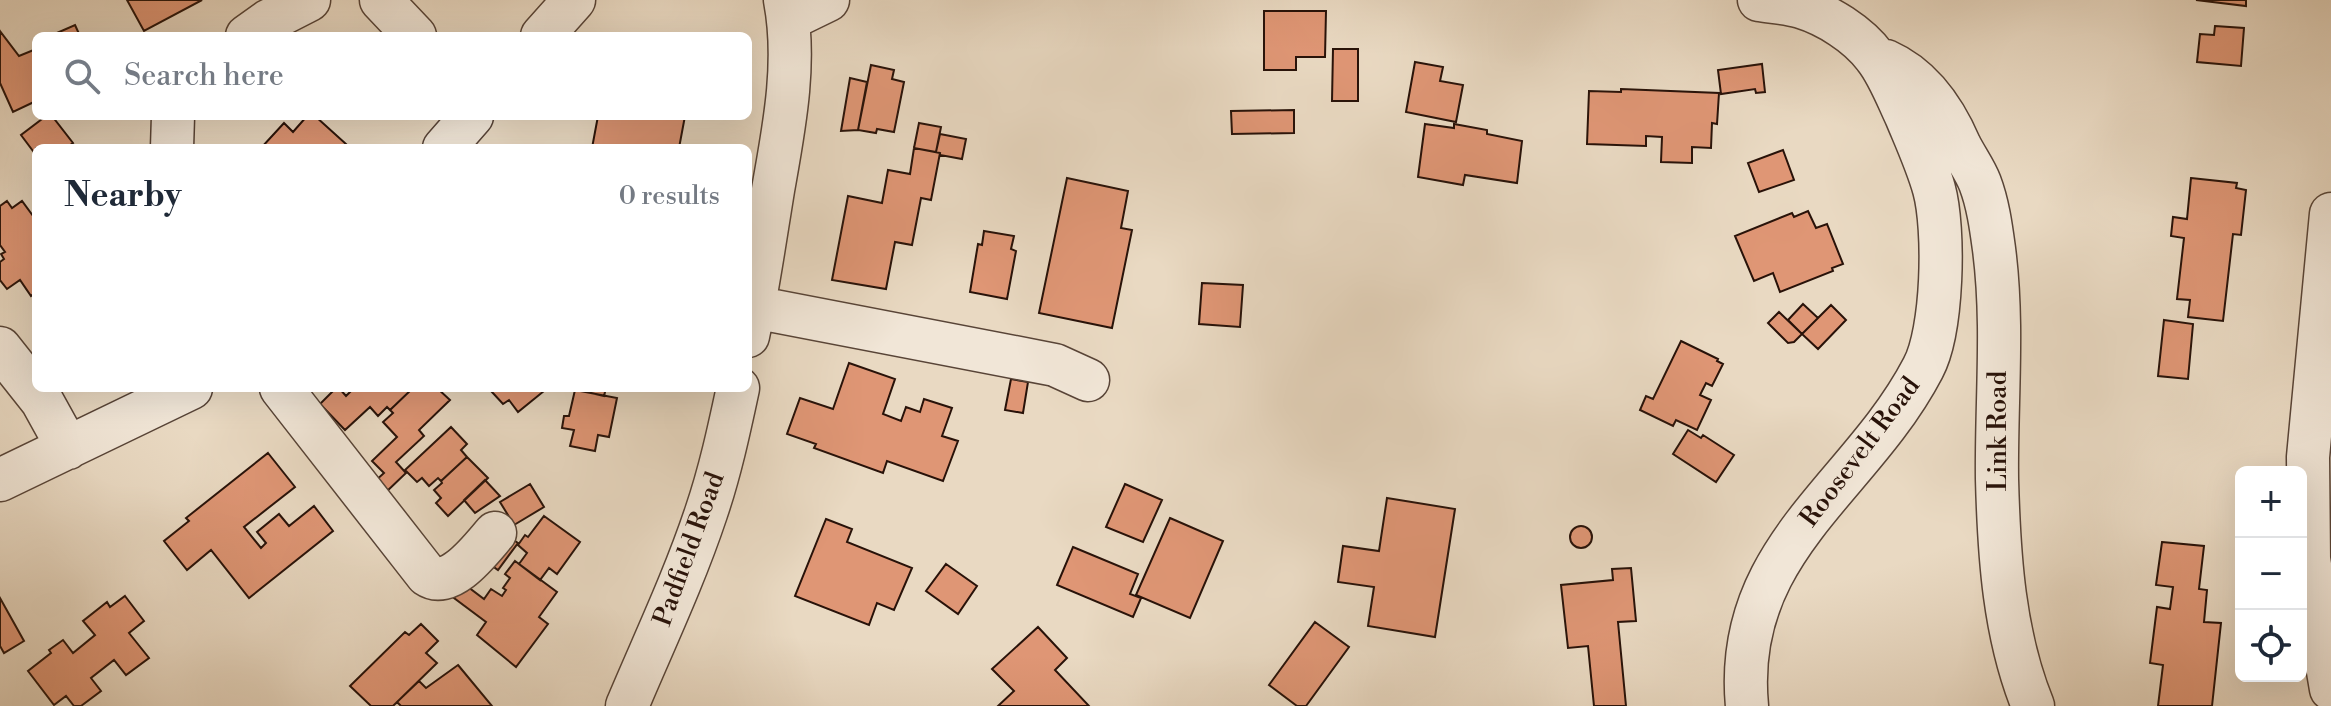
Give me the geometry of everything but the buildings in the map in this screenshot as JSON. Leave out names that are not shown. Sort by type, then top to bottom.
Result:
[{"type":"street","points":[[253,32],[309,0]]},
{"type":"street","points":[[381,0],[411,32]]},
{"type":"street","points":[[546,32],[574,0]]},
{"type":"street","points":[[752,316],[787,108],[790,58],[787,9],[828,0]]},
{"type":"street","name":"Roosevelt Road","points":[[1759,0],[1800,7],[1832,21],[1876,57],[1915,79],[1949,121],[1965,157]]},
{"type":"street","name":"Roosevelt Road","points":[[1747,706],[1747,646],[1767,582],[1797,534],[1887,424],[1924,367],[1934,340],[1940,232],[1935,191],[1901,106],[1876,57]]},
{"type":"street","points":[[172,144],[173,120]]},
{"type":"street","points":[[448,144],[468,120]]},
{"type":"street","name":"Link Road","points":[[1965,157],[1980,182],[1996,265],[2000,549],[2010,635],[2033,706]]},
{"type":"street","points":[[2331,214],[2308,457],[2309,559],[2327,647],[2331,689]]},
{"type":"street","points":[[752,322],[1055,365],[1088,380]]},
{"type":"street","points":[[0,348],[32,388]]},
{"type":"street","points":[[35,392],[68,448]]},
{"type":"street","points":[[0,480],[183,392]]},
{"type":"street","points":[[284,392],[427,575],[433,579],[449,577],[495,533]]},
{"type":"street","name":"Padfield Road","points":[[627,706],[687,568],[707,512],[737,392]]}]
